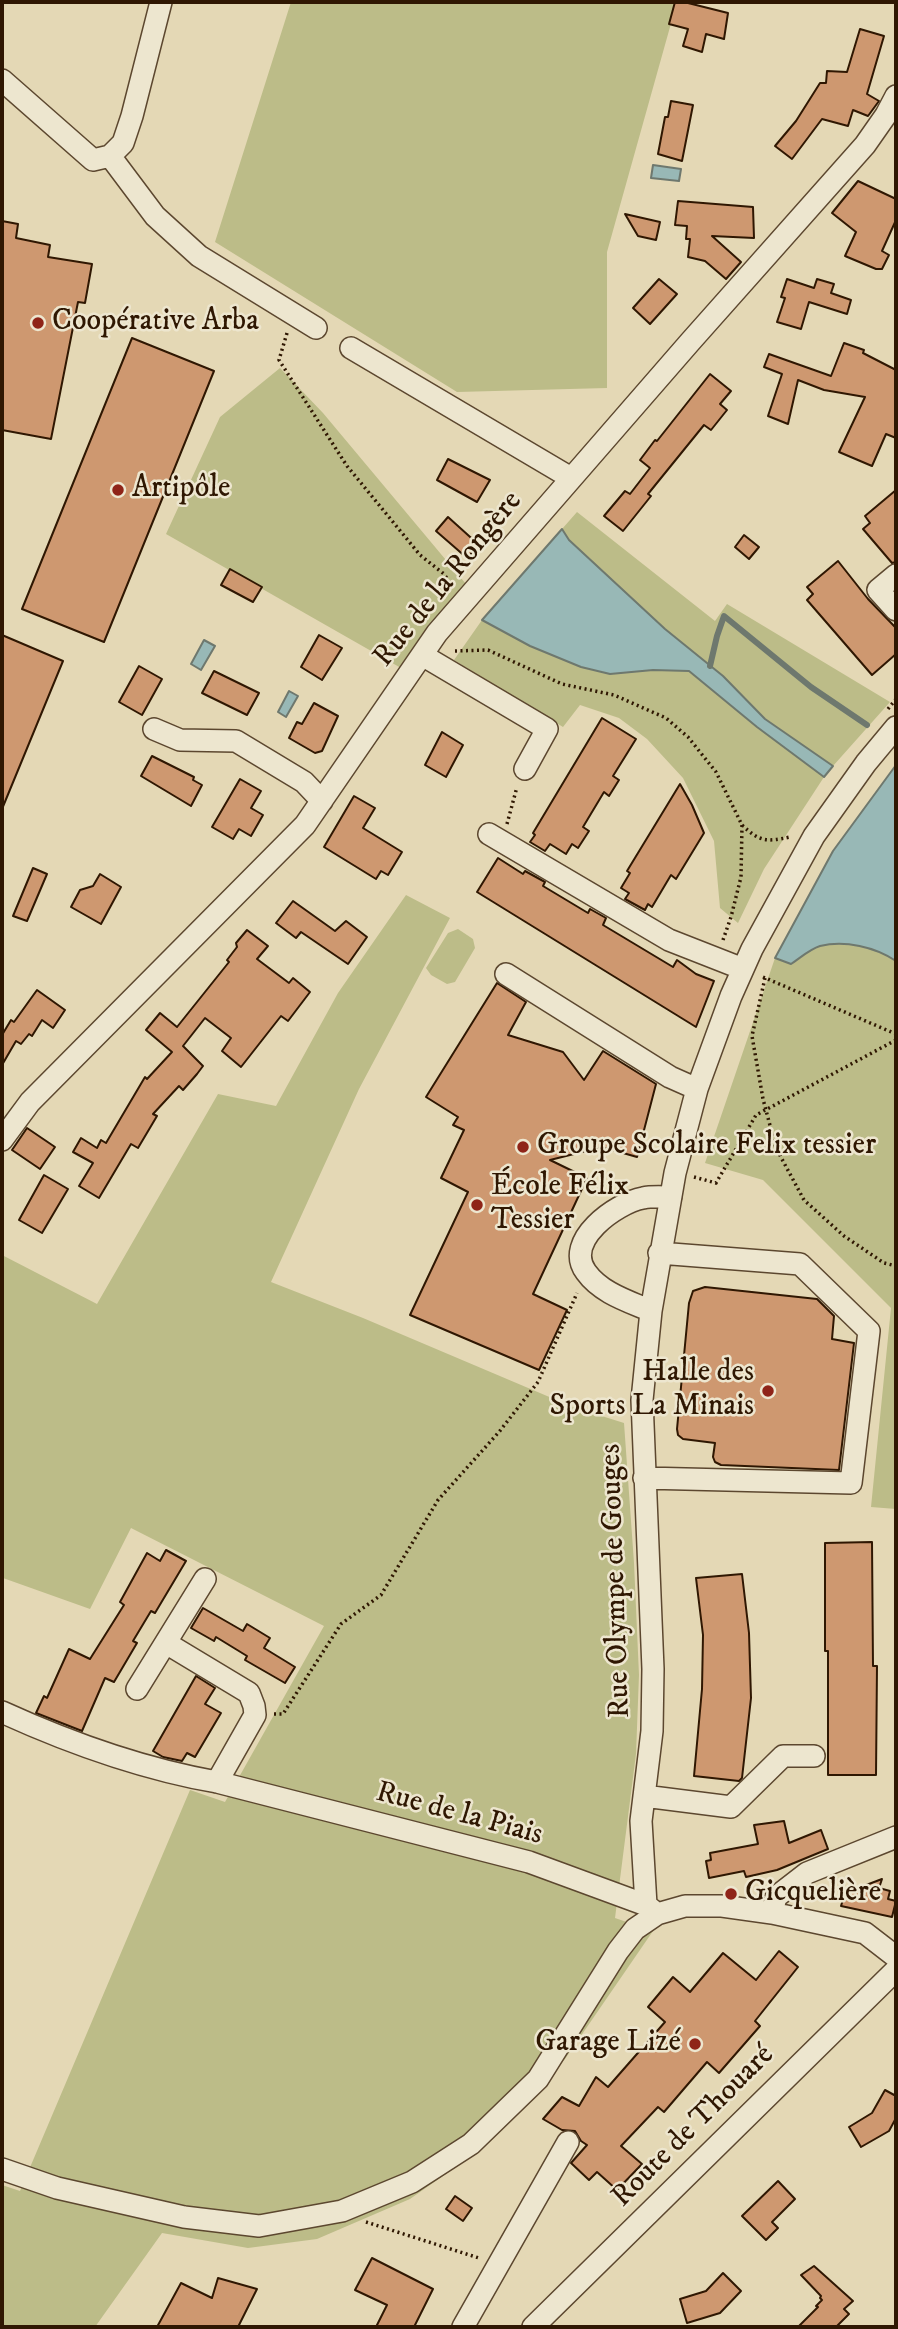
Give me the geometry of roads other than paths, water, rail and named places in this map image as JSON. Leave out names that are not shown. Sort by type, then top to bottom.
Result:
[{"type":"street","points":[[2,80],[93,160],[110,156],[123,143],[132,116],[161,2]]},
{"type":"street","name":"Rue de la Rongère","points":[[2,1140],[30,1102],[305,825],[437,633],[891,118],[896,96]]},
{"type":"street","points":[[110,156],[155,216],[198,256],[316,328]]},
{"type":"street","points":[[351,348],[571,478]]},
{"type":"street","points":[[896,575],[878,590],[896,611]]},
{"type":"street","points":[[423,654],[547,729],[525,769]]},
{"type":"street","name":"Rue Olympe de Gouges","points":[[652,1910],[641,1821],[652,1731],[653,1669],[642,1400],[650,1311],[659,1253],[697,1089],[750,974],[778,897],[814,836],[866,763],[896,727]]},
{"type":"street","points":[[154,729],[180,740],[236,741],[304,782],[322,801]]},
{"type":"street","points":[[498,839],[669,940],[750,974]]},
{"type":"street","points":[[506,974],[670,1077],[697,1089]]},
{"type":"street","points":[[650,1311],[608,1292],[586,1272],[581,1262],[581,1250],[584,1240],[609,1214],[642,1198],[671,1197]]},
{"type":"street","points":[[644,1479],[851,1483],[869,1331],[800,1264],[659,1253]]},
{"type":"street","points":[[138,1689],[205,1579]]},
{"type":"street","points":[[166,1643],[249,1693],[254,1706],[255,1715],[218,1783]]},
{"type":"street","name":"Rue de la Piais","points":[[2,1712],[61,1739],[184,1777],[218,1783],[529,1862],[652,1910]]},
{"type":"street","points":[[644,1796],[731,1807],[783,1756],[814,1756]]},
{"type":"street","points":[[772,1913],[776,1897],[807,1873],[896,1837]]},
{"type":"street","points":[[2,2169],[57,2188],[184,2217],[259,2226],[342,2211],[412,2182],[471,2144],[538,2079],[618,1951],[652,1910],[685,1906],[722,1906],[772,1913],[865,1933],[896,1957]]},
{"type":"street","name":"Route de Thouaré","points":[[533,2327],[896,1970]]},
{"type":"street","points":[[463,2327],[568,2142]]},
{"type":"water","points":[[653,165],[681,169],[679,181],[651,178]]},
{"type":"water","points":[[562,529],[569,540],[665,629],[723,676],[765,719],[833,766],[824,777],[689,671],[653,670],[610,674],[581,667],[530,646],[482,620]]},
{"type":"water","points":[[204,640],[215,646],[201,670],[191,664]]},
{"type":"water","points":[[289,691],[298,696],[286,717],[278,712]]},
{"type":"water","points":[[896,765],[896,961],[869,949],[849,944],[816,947],[791,964],[775,958],[833,851]]},
{"type":"waterway","points":[[710,666],[724,616],[811,687],[867,725]]},
{"type":"place","name":"Coopérative Arba","points":[[38,323]]},
{"type":"place","name":"Artipôle","points":[[118,490]]},
{"type":"place","name":"Groupe Scolaire Felix tessier","points":[[523,1147]]},
{"type":"place","name":"École Félix Tessier","points":[[477,1205]]},
{"type":"place","name":"Halle des Sports La Minais","points":[[768,1391]]},
{"type":"place","name":"Gicquelière","points":[[731,1894]]},
{"type":"place","name":"Garage Lizé","points":[[695,2044]]}]
